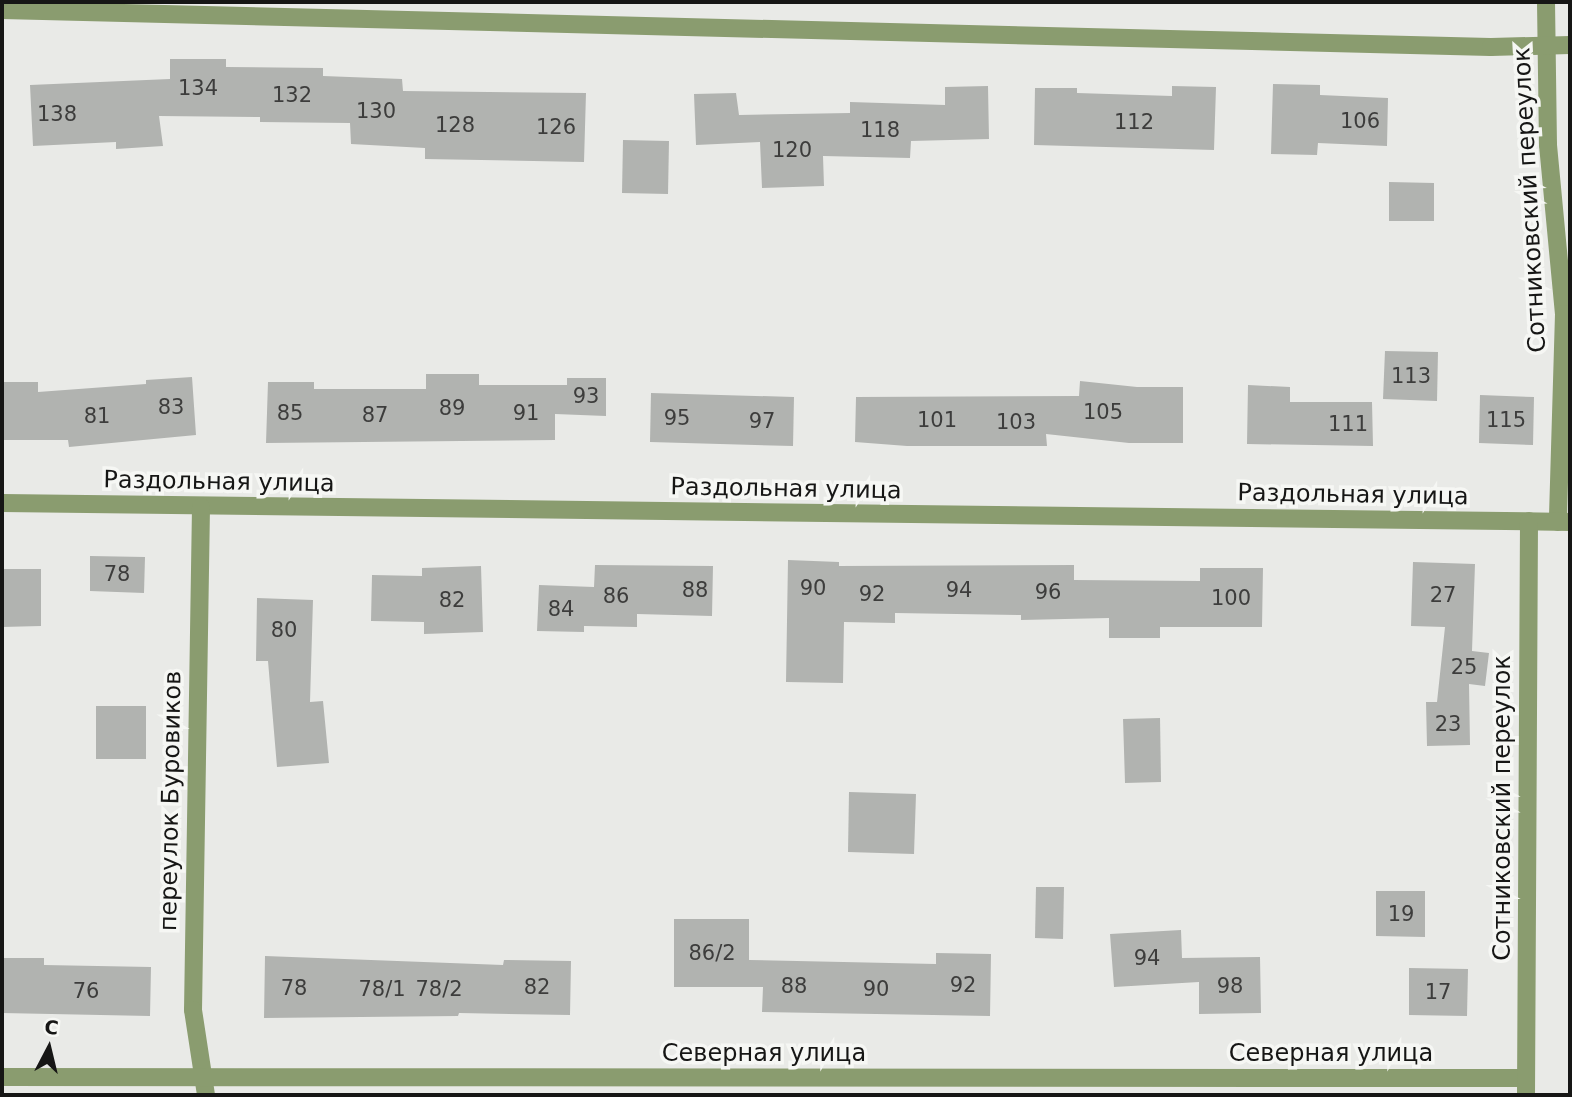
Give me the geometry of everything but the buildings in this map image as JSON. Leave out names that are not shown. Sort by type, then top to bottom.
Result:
[{"type":"street","name":"Сотниковский переулок","points":[[1546,2],[1548,145],[1564,314],[1564,522]]},
{"type":"street","points":[[2,9],[1491,47],[1570,45]]},
{"type":"street","name":"Раздольная улица","points":[[2,503],[1564,522]]},
{"type":"street","name":"переулок Буровиков","points":[[201,507],[193,1010],[204,1087]]},
{"type":"street","name":"Сотниковский переулок","points":[[1526,1087],[1529,521]]},
{"type":"street","name":"Северная улица","points":[[2,1077],[204,1087],[1526,1087]]}]
